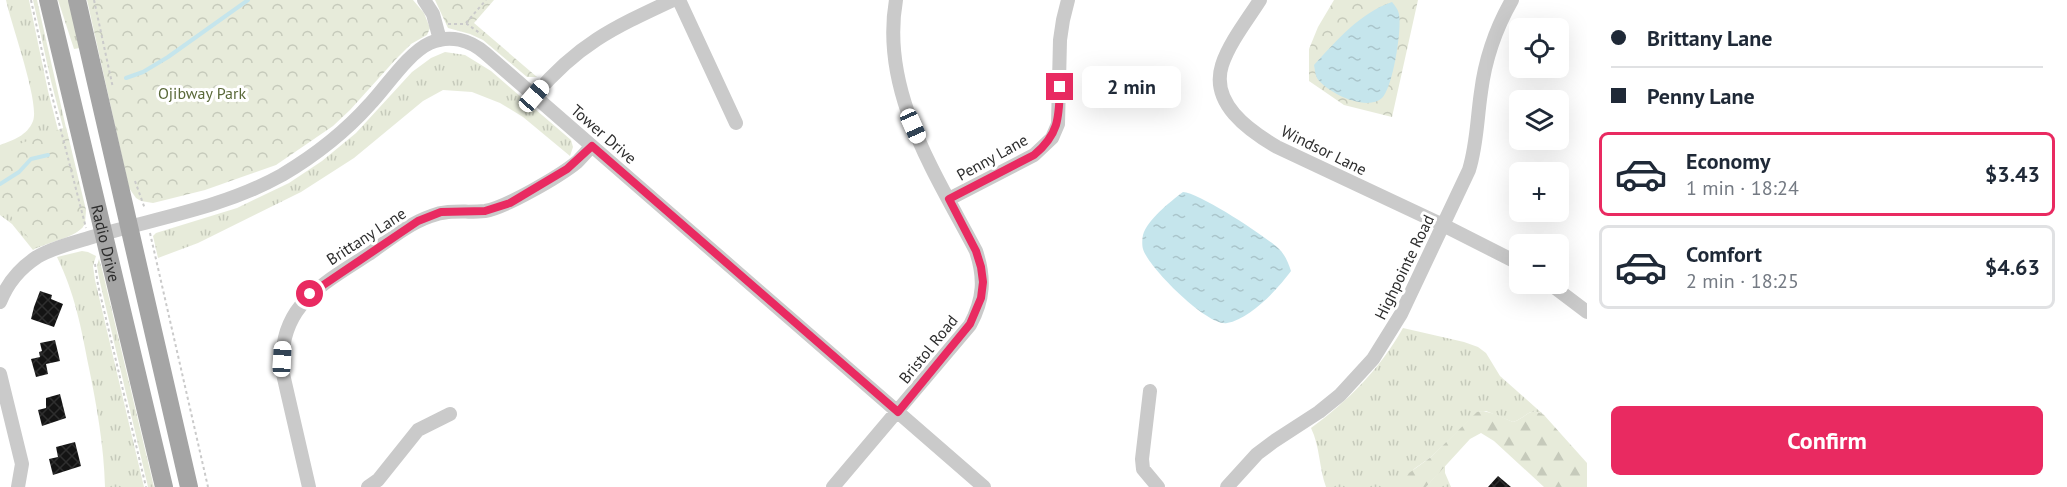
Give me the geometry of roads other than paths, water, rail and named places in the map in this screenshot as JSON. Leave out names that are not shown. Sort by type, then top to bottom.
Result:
[{"type":"main road","name":"Radio Drive","points":[[48,0],[164,487]]},
{"type":"main road","name":"Radio Drive","points":[[77,0],[189,487]]},
{"type":"street","points":[[0,302],[13,279],[36,258],[59,247],[223,201],[260,186],[295,167],[352,122],[415,53],[440,40],[433,14],[424,0]]},
{"type":"street","points":[[534,96],[568,60],[599,36],[673,0]]},
{"type":"street","points":[[679,0],[736,123]]},
{"type":"street","name":"Bristol Road","points":[[833,487],[970,324],[981,298],[983,282],[976,251],[906,111],[898,82],[893,32],[896,0]]},
{"type":"street","name":"Penny Lane","points":[[949,199],[1057,142],[1060,40],[1068,0]]},
{"type":"street","name":"Windsor Lane","points":[[1260,0],[1226,56],[1220,78],[1222,93],[1228,107],[1242,123],[1277,147],[1509,258]]},
{"type":"street","name":"Highpointe Road","points":[[1227,487],[1257,454],[1290,429],[1318,412],[1358,378],[1388,337],[1443,225],[1473,156],[1477,141],[1484,74],[1498,29],[1512,0]]},
{"type":"street","name":"Tower Drive","points":[[440,40],[459,39],[476,46],[984,487]]},
{"type":"street","name":"Brittany Lane","points":[[309,487],[283,374],[282,359],[282,346],[287,331],[301,304],[320,286],[418,221],[441,212],[485,211],[510,203],[567,169],[592,146]]},
{"type":"street","points":[[1563,294],[1587,312]]},
{"type":"street","points":[[0,374],[22,464],[18,487]]},
{"type":"street","points":[[1150,391],[1142,459],[1143,469],[1158,487]]},
{"type":"street","points":[[368,487],[378,480],[418,430],[450,414]]},
{"type":"water","points":[[1392,2],[1399,14],[1399,32],[1390,83],[1382,98],[1375,102],[1357,102],[1338,95],[1322,84],[1317,78],[1314,65],[1359,20]]},
{"type":"water","points":[[1183,192],[1203,199],[1259,233],[1280,250],[1289,264],[1291,271],[1279,286],[1245,316],[1227,323],[1218,322],[1207,316],[1180,294],[1147,258],[1142,242],[1145,229],[1160,211]]},
{"type":"waterway","points":[[126,78],[143,72],[168,57],[248,0]]},
{"type":"waterway","points":[[0,184],[19,172],[31,159],[48,155]]},
{"type":"park label","name":"Ojibway Park","points":[[202,93]]}]
